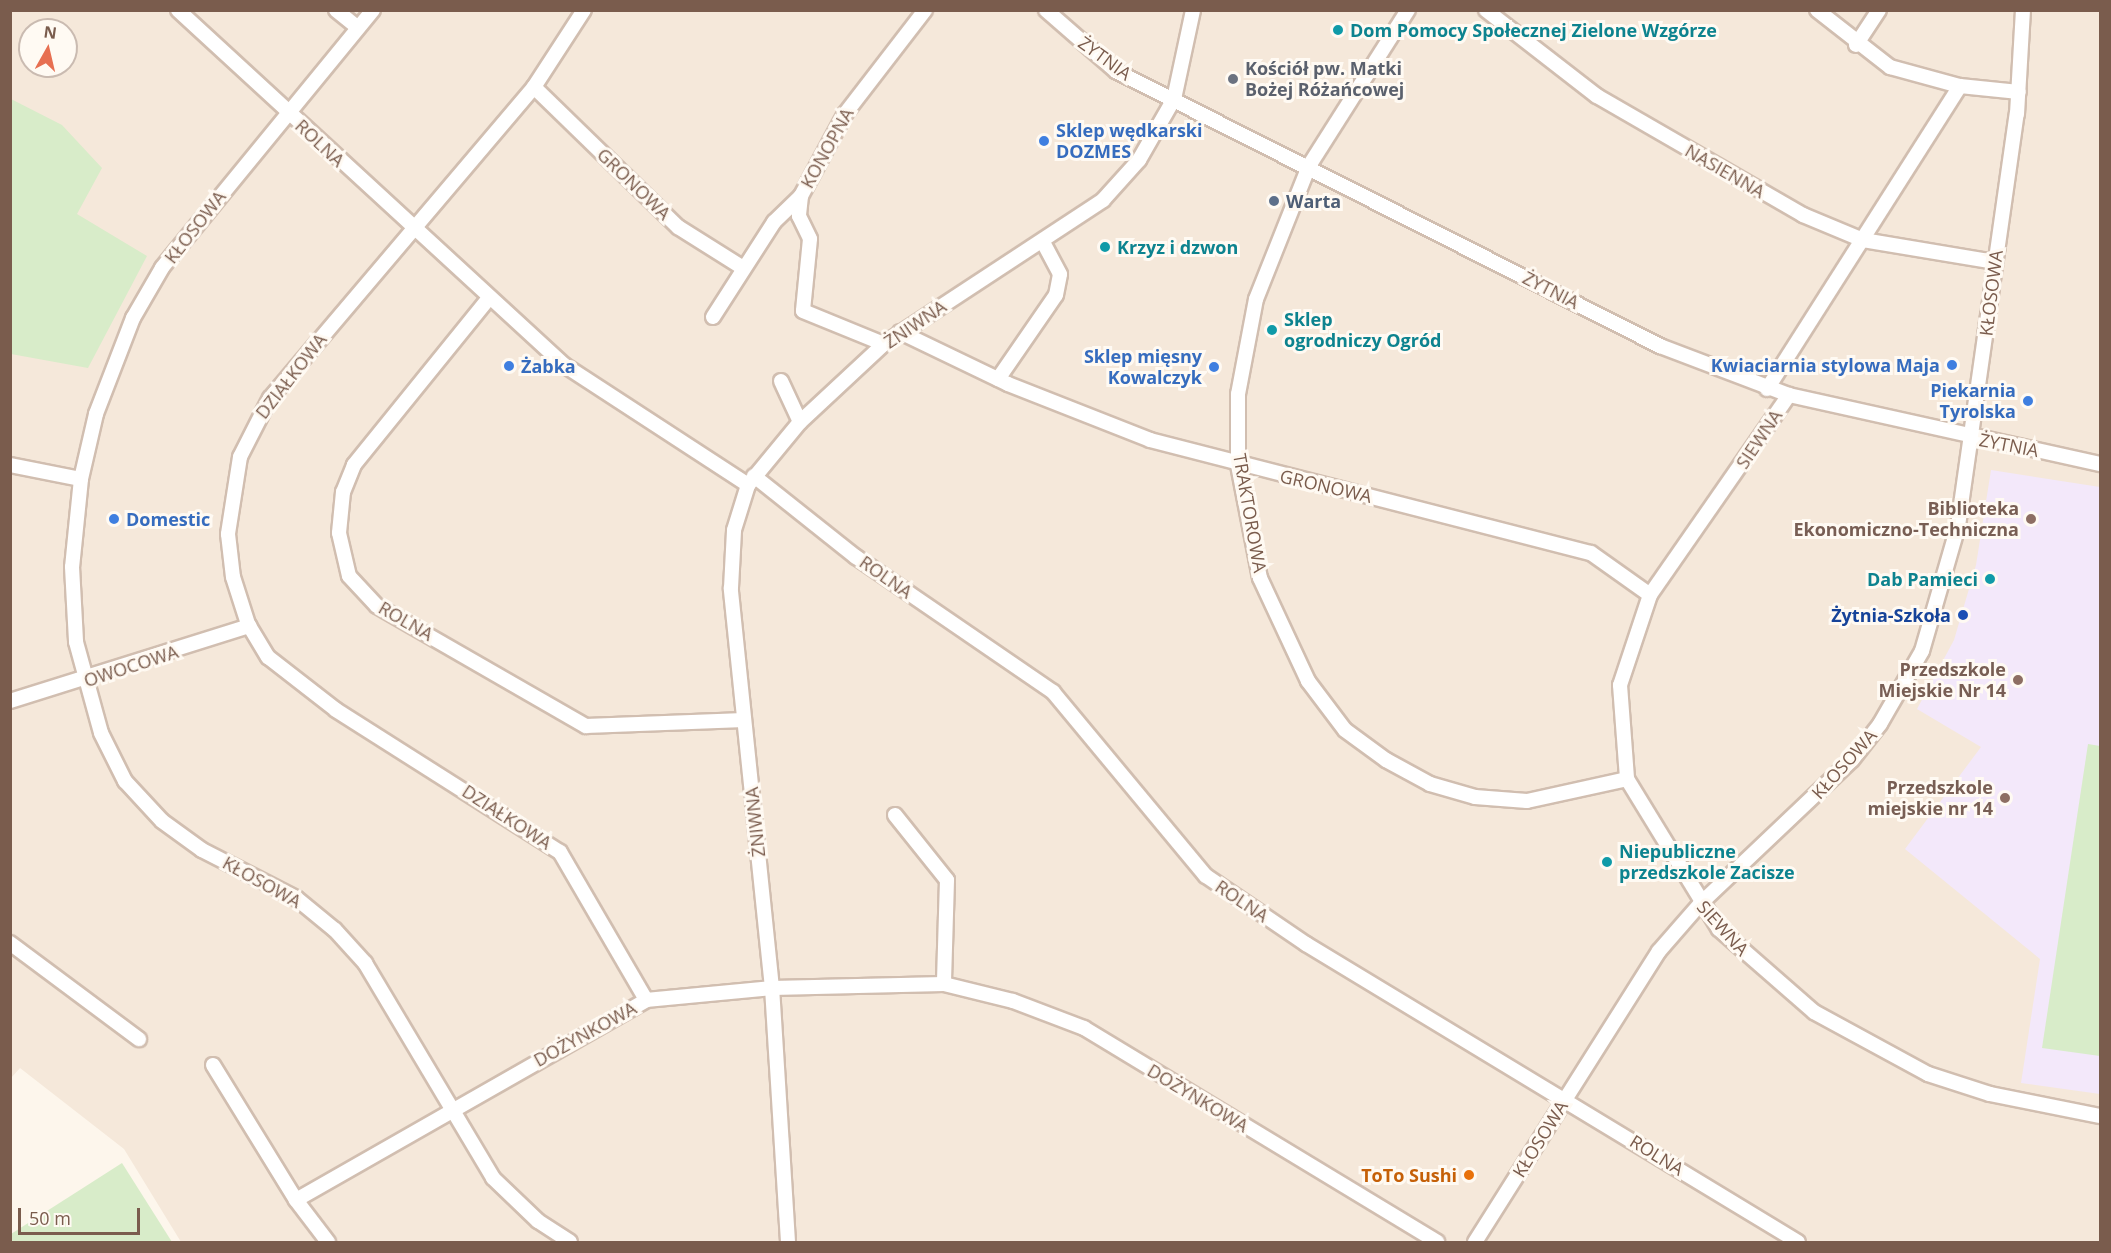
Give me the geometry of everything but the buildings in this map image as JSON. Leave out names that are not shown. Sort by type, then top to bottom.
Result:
[{"type":"street","name":"ROLNA","points":[[178,10],[411,229],[489,298],[616,403],[751,481],[856,557],[1053,692],[1206,876],[1316,950],[1566,1098],[1798,1242]]},
{"type":"street","points":[[336,10],[358,28]]},
{"type":"street","name":"KŁOSOWA","points":[[373,10],[286,111],[162,268],[133,318],[96,414],[81,479],[72,567],[84,682],[125,781],[162,821],[202,850],[296,898],[334,930],[365,963],[449,1109],[493,1178],[538,1221],[570,1242]]},
{"type":"street","name":"DZIAŁKOWA","points":[[584,10],[534,87],[411,229],[270,398],[240,457],[228,534],[232,577],[250,626],[287,675],[560,852],[646,1000]]},
{"type":"street","name":"KONOPNA","points":[[713,317],[774,222],[801,196],[845,114],[926,10]]},
{"type":"street","name":"ŻYTNIA","points":[[1046,10],[1116,70],[1660,346],[1767,388],[1789,394],[1970,438],[2100,464]]},
{"type":"street","name":"ŻNIWNA","points":[[788,1242],[772,988],[731,588],[734,530],[751,481],[800,422],[884,344],[1043,242],[1103,200],[1139,160],[1174,99],[1193,10]]},
{"type":"street","name":"TRAKTOROWA","points":[[1408,10],[1309,166],[1257,299],[1245,349],[1238,465],[1260,578],[1278,624],[1308,681],[1345,730],[1431,784],[1475,797],[1527,801],[1627,779]]},
{"type":"street","name":"NASIENNA","points":[[1486,10],[1597,96],[1803,216],[1863,240],[1994,262]]},
{"type":"street","points":[[1817,10],[1856,45],[1890,67],[1960,86],[2019,92]]},
{"type":"street","points":[[1856,45],[1880,10]]},
{"type":"street","name":"KŁOSOWA","points":[[1475,1242],[1659,951],[1700,904],[1852,760],[1897,697],[1922,651],[1943,593],[1970,438],[2019,92],[2023,10]]},
{"type":"street","name":"SIEWNA","points":[[1767,388],[1960,86]]},
{"type":"street","name":"GRONOWA","points":[[534,87],[678,227],[743,268]]},
{"type":"street","points":[[801,196],[799,216],[810,239],[802,310],[884,344]]},
{"type":"street","points":[[998,379],[1056,295],[1060,274],[1043,242]]},
{"type":"street","name":"ROLNA","points":[[489,298],[354,465],[343,492],[339,533],[350,576],[377,606],[586,726],[744,720]]},
{"type":"street","name":"GRONOWA","points":[[900,332],[998,379],[1150,440],[1238,465],[1591,554],[1650,595]]},
{"type":"street","points":[[781,381],[800,422]]},
{"type":"street","name":"SIEWNA","points":[[1789,394],[1650,595],[1620,685],[1627,779],[1700,904],[1774,981],[1864,1042],[1928,1074],[1990,1094],[2100,1116]]},
{"type":"street","points":[[10,465],[81,479]]},
{"type":"street","name":"OWOCOWA","points":[[10,701],[84,682],[250,626]]},
{"type":"street","points":[[895,815],[947,880],[945,984]]},
{"type":"street","points":[[10,944],[139,1039]]},
{"type":"street","name":"DOŻYNKOWA","points":[[296,1200],[449,1109],[646,1000],[772,988],[945,984],[1013,1001],[1084,1028],[1437,1242]]},
{"type":"street","points":[[213,1065],[296,1200],[328,1242]]},
{"type":"shaded area","points":[[11,11],[2100,11],[2100,1242],[181,1242],[124,1149],[20,1068],[11,1078]]},
{"type":"shaded area","points":[[1991,470],[2100,487],[2100,1094],[2021,1083],[2040,959],[1905,849],[1981,747],[1917,709],[1954,640],[1976,565]]},
{"type":"green space","points":[[11,99],[62,125],[102,168],[77,214],[147,256],[88,368],[11,354]]},
{"type":"green space","points":[[2088,744],[2100,746],[2100,1056],[2042,1048]]},
{"type":"green space","points":[[122,1163],[172,1242],[11,1242],[11,1234]]},
{"type":"place","name":"Dom Pomocy Społecznej Zielone Wzgórze","points":[[1338,30]]},
{"type":"place","name":"Kościół pw. Matki Bożej Różańcowej","points":[[1233,79]]},
{"type":"place","name":"Sklep wędkarski DOZMES","points":[[1044,141]]},
{"type":"place","name":"Warta","points":[[1274,201]]},
{"type":"place","name":"Krzyz i dzwon","points":[[1105,247]]},
{"type":"place","name":"Sklep ogrodniczy Ogród","points":[[1272,330]]},
{"type":"place","name":"Kwiaciarnia stylowa Maja","points":[[1952,365]]},
{"type":"place","name":"Żabka","points":[[509,366]]},
{"type":"place","name":"Sklep mięsny Kowalczyk","points":[[1214,367]]},
{"type":"place","name":"Piekarnia Tyrolska","points":[[2028,401]]},
{"type":"place","name":"Domestic","points":[[114,519]]},
{"type":"place","name":"Biblioteka Ekonomiczno-Techniczna","points":[[2031,519]]},
{"type":"place","name":"Dab Pamieci","points":[[1990,579]]},
{"type":"place","name":"Żytnia-Szkoła","points":[[1963,615]]},
{"type":"place","name":"Przedszkole Miejskie Nr 14","points":[[2018,680]]},
{"type":"place","name":"Przedszkole miejskie nr 14","points":[[2005,798]]},
{"type":"place","name":"Niepubliczne przedszkole Zacisze","points":[[1607,862]]},
{"type":"place","name":"ToTo Sushi","points":[[1469,1175]]}]
